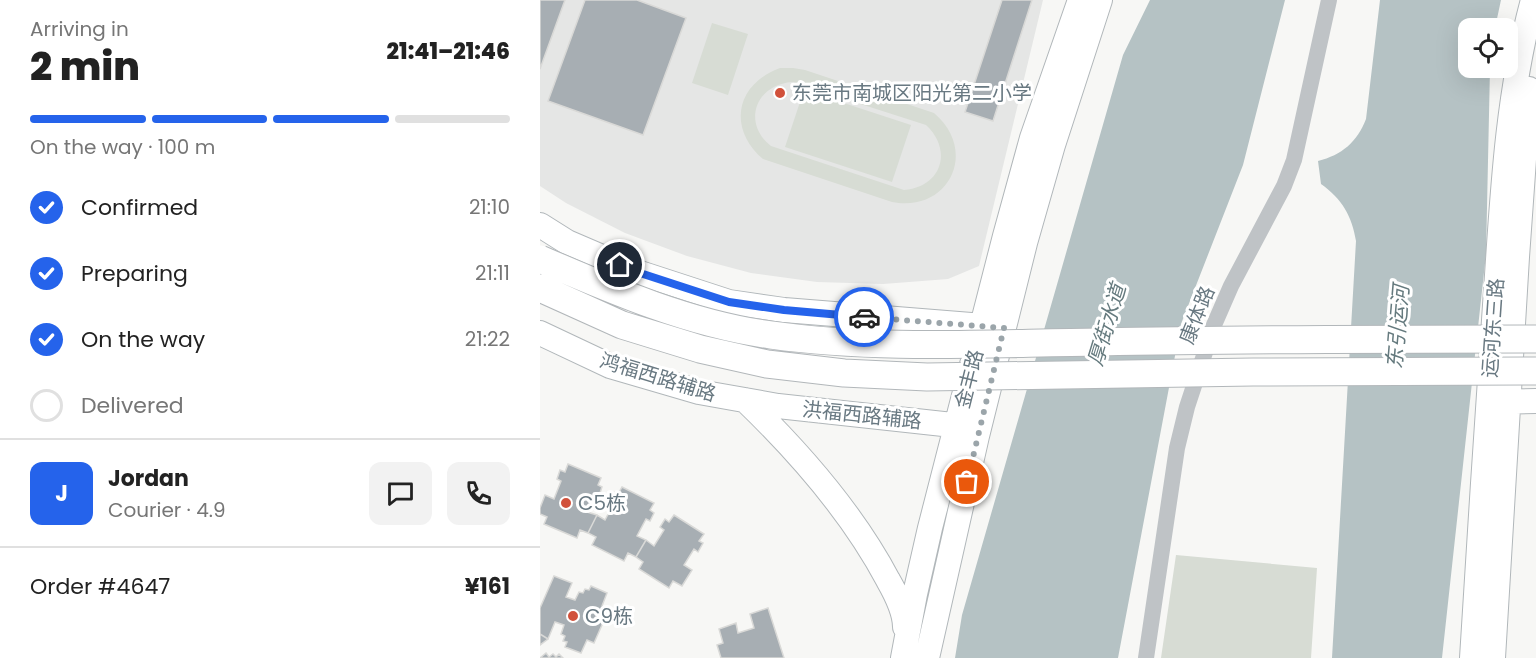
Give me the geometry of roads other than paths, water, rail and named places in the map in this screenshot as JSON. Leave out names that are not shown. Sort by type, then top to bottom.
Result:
[{"type":"main road","points":[[540,259],[630,297],[705,321],[769,335],[846,342],[928,344],[1253,339],[1536,339]]},
{"type":"main road","points":[[540,288],[622,325],[700,349],[767,364],[844,373],[927,376],[1536,371]]},
{"type":"street","name":"金丰路","points":[[904,654],[915,594],[968,427],[993,327],[1032,138],[1080,0]]},
{"type":"street","name":"金丰路","points":[[993,327],[1025,243],[1053,145],[1100,0]]},
{"type":"street","name":"康体路","points":[[1146,658],[1177,448],[1187,407],[1199,366],[1222,306],[1284,186],[1294,160],[1329,0]]},
{"type":"street","name":"运河东三路","points":[[1515,295],[1503,178],[1512,98],[1533,0]]},
{"type":"street","name":"运河东三路","points":[[1472,658],[1499,402],[1529,193],[1528,98],[1536,57]]},
{"type":"street","points":[[540,225],[567,242],[637,272],[729,302],[784,310],[993,327]]},
{"type":"street","name":"鸿福西路辅路","points":[[540,333],[610,366],[699,392],[745,400]]},
{"type":"street","points":[[745,400],[780,434],[836,500],[879,563],[898,598],[905,622],[904,654]]},
{"type":"street","name":"洪福西路辅路","points":[[745,400],[968,427]]},
{"type":"street","points":[[1499,402],[1536,401]]},
{"type":"street","name":"运河东三路","points":[[1493,658],[1499,402]]},
{"type":"street","name":"金丰路","points":[[927,658],[968,427]]},
{"type":"water","name":"厚街水道","points":[[1150,0],[1285,0],[1243,165],[1181,324],[1118,658],[955,658],[962,615],[1123,55]]},
{"type":"water","name":"东引运河","points":[[1380,0],[1501,0],[1497,18],[1458,18],[1458,78],[1490,78],[1486,254],[1442,658],[1332,658],[1356,241],[1345,209],[1321,184],[1318,161],[1348,146],[1366,119]]},
{"type":"place","name":"东莞市南城区阳光第二小学","points":[[780,93]]},
{"type":"place","name":"C5栋","points":[[566,503]]},
{"type":"place","name":"C9栋","points":[[573,616]]}]
